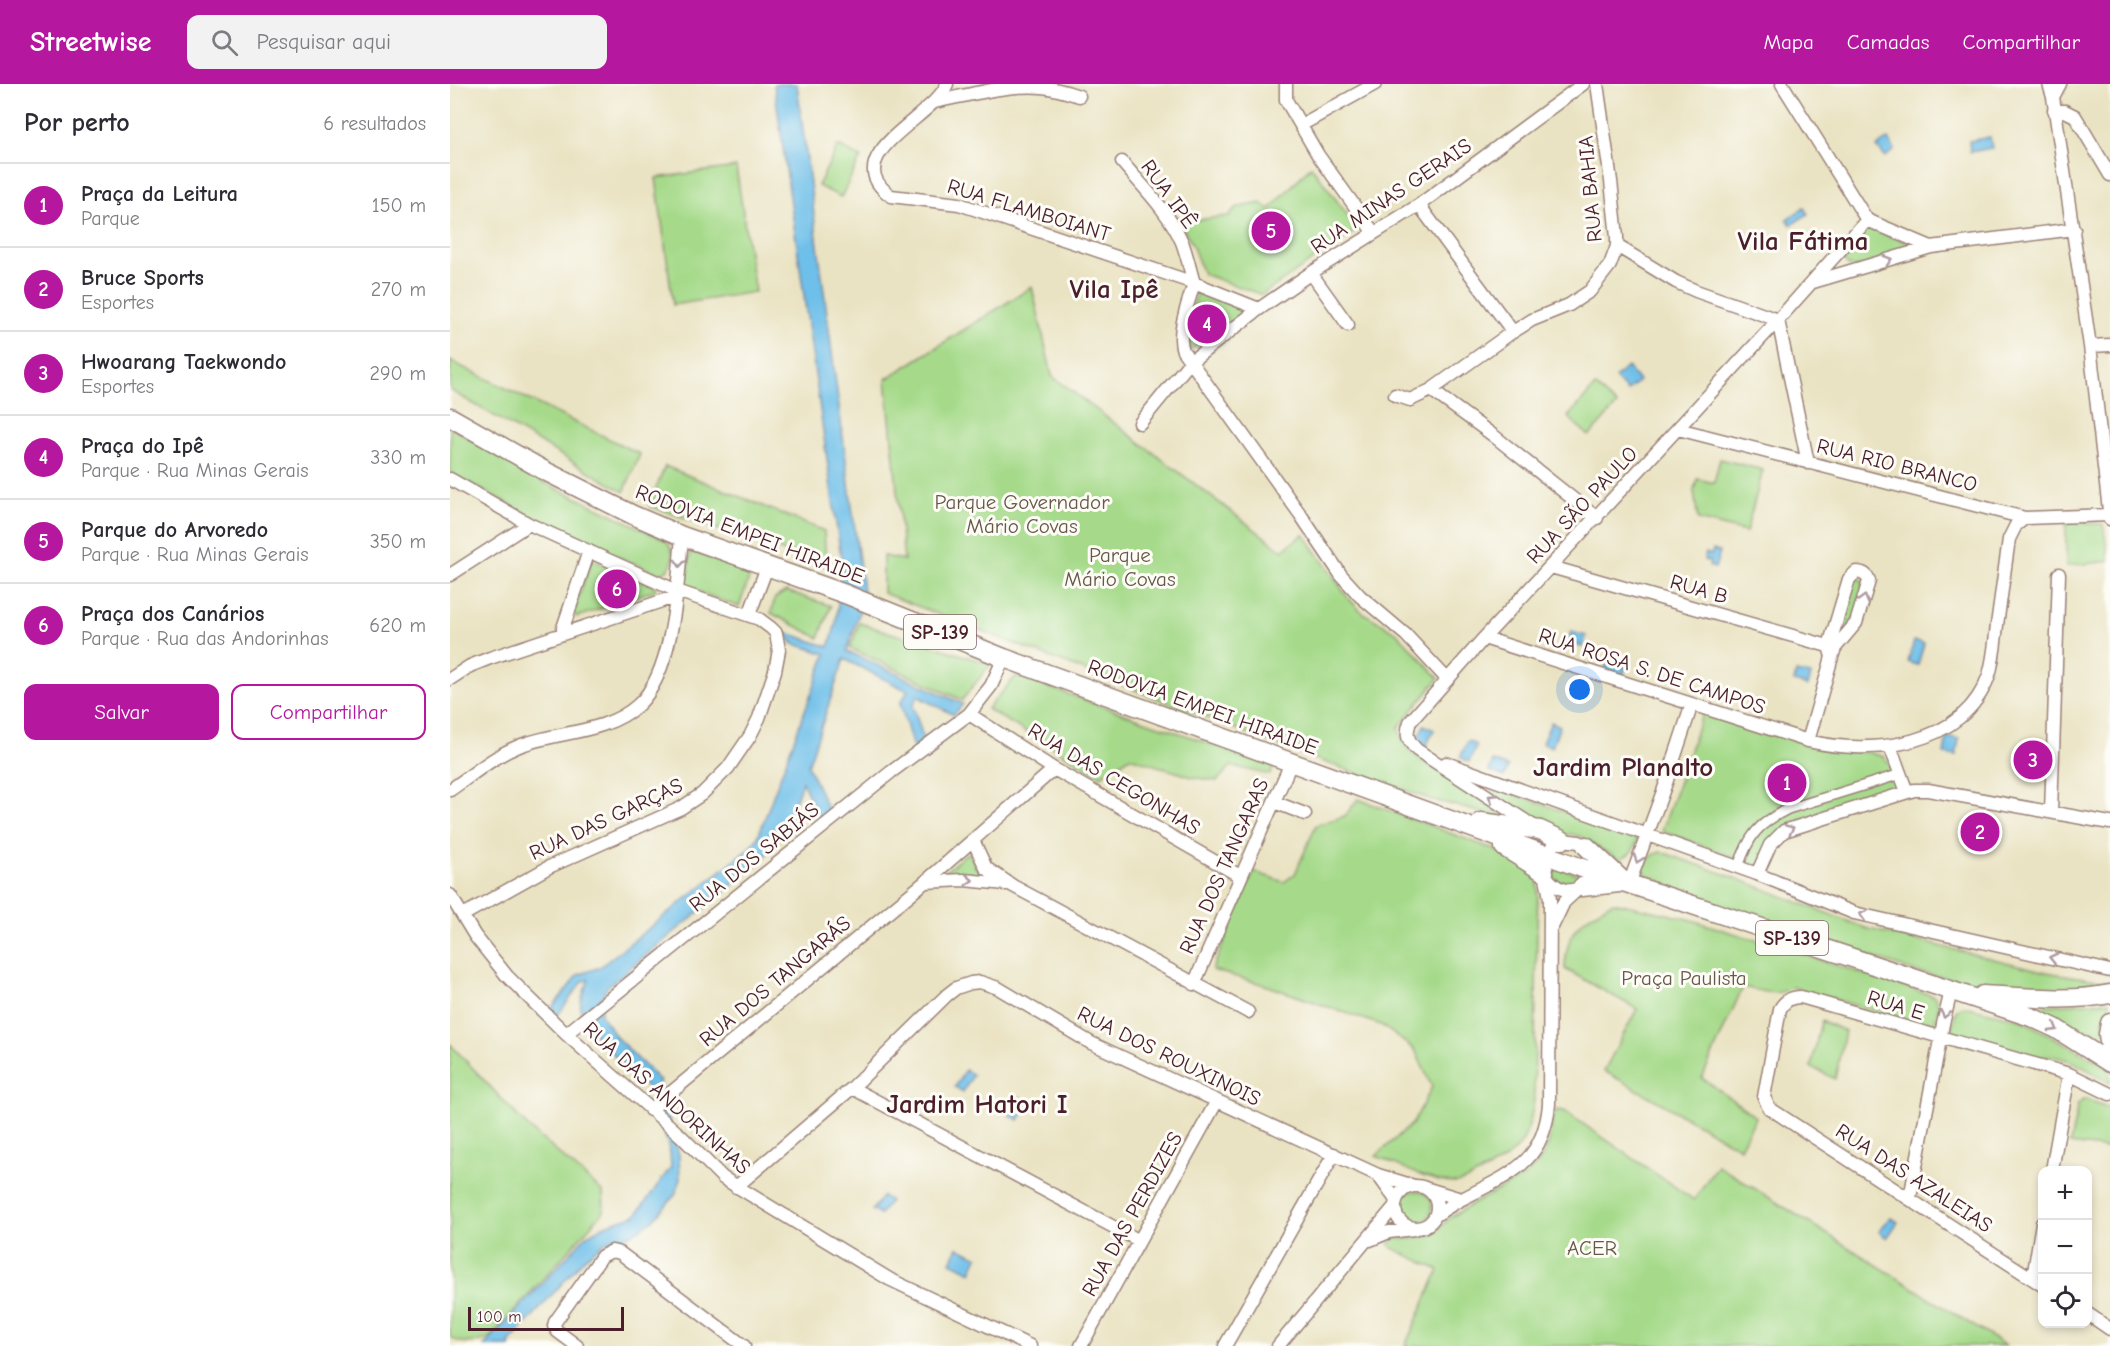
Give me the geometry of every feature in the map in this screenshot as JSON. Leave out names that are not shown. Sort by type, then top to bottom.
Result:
[{"type":"main road","name":"RODOVIA EMPEI HIRAIDE","points":[[450,417],[545,471],[633,515],[682,536],[845,594],[1004,658],[1593,872],[2042,1021],[2110,1063]]},
{"type":"main road","points":[[1444,817],[1540,830],[1562,840]]},
{"type":"main road","points":[[1444,817],[1513,852],[1545,874]]},
{"type":"main road","points":[[1586,846],[1627,883]]},
{"type":"main road","points":[[1580,889],[1627,883]]},
{"type":"main road","name":"RODOVIA EMPEI HIRAIDE","points":[[1956,992],[2025,998],[2110,994]]},
{"type":"main road","points":[[2110,1023],[2108,1034],[2110,1050]]},
{"type":"street","name":"RUA FLAMBOIANT","points":[[946,84],[934,102],[892,138],[876,158],[873,168],[875,175],[879,184],[891,196],[959,204],[1194,283],[1259,309]]},
{"type":"street","points":[[1286,84],[1286,100],[1318,154],[1374,233]]},
{"type":"street","points":[[1301,125],[1376,84]]},
{"type":"street","name":"RUA MINAS GERAIS","points":[[1140,423],[1190,362],[1259,309],[1311,273],[1419,205],[1583,84]]},
{"type":"street","name":"RUA BAHIA","points":[[1395,395],[1410,400],[1431,390],[1513,332],[1533,320],[1569,305],[1590,291],[1610,265],[1617,246],[1611,181],[1597,84]]},
{"type":"street","points":[[1782,84],[1866,220],[1931,247]]},
{"type":"street","points":[[2049,84],[2090,346],[2110,519]]},
{"type":"street","points":[[2053,104],[2060,84]]},
{"type":"street","points":[[934,102],[1012,87],[1029,86],[1044,87],[1078,96]]},
{"type":"street","points":[[2053,104],[2075,116],[2110,175]]},
{"type":"street","name":"RUA IPÊ","points":[[1122,162],[1176,231],[1194,283]]},
{"type":"street","points":[[1419,205],[1513,332]]},
{"type":"street","name":"RUA SÃO PAULO","points":[[1428,756],[1412,745],[1408,739],[1407,731],[1414,717],[1778,320],[1866,220]]},
{"type":"street","points":[[1812,282],[1931,247],[2073,229]]},
{"type":"street","points":[[1849,241],[1839,260],[1843,267],[1852,271]]},
{"type":"street","points":[[1617,246],[1676,282],[1778,320],[1808,463]]},
{"type":"street","points":[[1311,273],[1348,325]]},
{"type":"street","points":[[1194,283],[1180,341],[1190,362],[1300,514],[1341,575],[1406,635],[1448,679]]},
{"type":"street","points":[[2090,346],[2110,345]]},
{"type":"street","points":[[1431,390],[1494,436],[1597,518]]},
{"type":"street","name":"RUA RIO BRANCO","points":[[1678,429],[2025,518],[2110,515]]},
{"type":"street","points":[[450,479],[529,524],[677,593],[749,615],[766,567]]},
{"type":"street","name":"RUA ROSA S. DE CAMPOS","points":[[1484,638],[1808,741],[1850,748],[1890,746],[1940,730],[1969,707],[1983,687],[1991,665],[2009,539],[2016,525],[2025,518]]},
{"type":"street","points":[[450,574],[529,524]]},
{"type":"street","points":[[450,790],[518,746],[555,734],[612,722],[638,705],[656,678],[671,636],[682,536]]},
{"type":"street","points":[[563,633],[589,551]]},
{"type":"street","name":"RUA B","points":[[1551,567],[1832,650]]},
{"type":"street","points":[[1808,741],[1849,579],[1856,572],[1862,573],[1869,581],[1857,621],[1851,631],[1832,650]]},
{"type":"street","points":[[2050,812],[2059,574]]},
{"type":"street","points":[[450,679],[480,662],[677,593]]},
{"type":"street","name":"RUA DAS GARÇAS","points":[[463,915],[549,867],[681,808],[702,794],[719,778],[736,758],[759,718],[778,660],[776,633],[765,623],[749,615]]},
{"type":"street","name":"RUA DOS SABIÁS","points":[[566,1034],[900,765],[969,714],[991,686],[1004,658]]},
{"type":"street","points":[[1627,883],[1666,783],[1692,704]]},
{"type":"street","name":"RUA DAS CEGONHAS","points":[[969,714],[1054,768],[1240,876]]},
{"type":"street","points":[[1890,746],[1907,792]]},
{"type":"street","points":[[1428,756],[1540,830]]},
{"type":"street","points":[[1428,756],[1757,874],[1854,913],[2110,971]]},
{"type":"street","name":"RUA DOS TANGARAS","points":[[1194,984],[1291,763]]},
{"type":"street","name":"RUA DOS TANGARÁS","points":[[650,1110],[925,882],[1054,768]]},
{"type":"street","points":[[1738,867],[1748,841],[1763,823],[1774,816],[1788,809],[1900,774]]},
{"type":"street","points":[[1757,874],[1770,845],[1784,831],[1921,789],[2110,823]]},
{"type":"street","points":[[1274,802],[1305,814]]},
{"type":"street","points":[[973,840],[986,868],[1013,886],[1248,1012]]},
{"type":"street","points":[[1367,1241],[1389,1232],[1418,1229],[1429,1225],[1436,1215],[1520,1168],[1533,1155],[1542,1137],[1548,1116],[1549,1097],[1549,937],[1550,900],[1543,865],[1554,844],[1562,840],[1574,840],[1586,846],[1593,855],[1593,872],[1560,909],[1549,937]]},
{"type":"street","points":[[1545,874],[1560,889],[1580,889]]},
{"type":"street","points":[[925,882],[964,880],[999,882],[1013,886]]},
{"type":"street","name":"RUA DAS ANDORINHAS","points":[[450,895],[475,936],[507,976],[566,1034],[723,1178],[890,1279],[1030,1346]]},
{"type":"street","name":"RUA DOS ROUXINOIS","points":[[736,1187],[852,1088],[947,995],[956,988],[980,982],[998,988],[1080,1037],[1378,1175],[1414,1186]]},
{"type":"street","points":[[1956,992],[1940,1038],[2069,1074],[2110,1094]]},
{"type":"street","name":"RUA E","points":[[1766,1103],[1764,1097],[1779,1014],[1784,1003],[1790,999],[1801,997],[1940,1038],[1910,1198]]},
{"type":"street","points":[[2053,1166],[2069,1074]]},
{"type":"street","points":[[852,1088],[1138,1240]]},
{"type":"street","name":"RUA DAS PERDIZES","points":[[1081,1346],[1217,1101]]},
{"type":"street","name":"RUA DAS AZALEIAS","points":[[1766,1103],[1769,1108],[2038,1281]]},
{"type":"street","points":[[1225,1346],[1334,1154]]},
{"type":"street","name":"RUA DOS ROUXINOIS","points":[[1378,1175],[1395,1203]]},
{"type":"street","points":[[1278,1346],[1367,1241],[1403,1191],[1414,1186],[1461,1199]]},
{"type":"street","points":[[1428,1189],[1437,1201],[1436,1215]]},
{"type":"street","points":[[1395,1203],[1399,1220],[1404,1225],[1418,1229]]},
{"type":"street","points":[[577,1346],[554,1326],[557,1318],[608,1251],[620,1253],[744,1346]]},
{"type":"street","points":[[2092,1317],[2110,1329]]},
{"type":"green space","points":[[838,146],[861,157],[841,197],[818,186]]},
{"type":"green space","points":[[1311,166],[1358,229],[1262,295],[1203,274],[1192,244],[1180,222],[1229,216],[1235,208],[1261,203],[1270,209]]},
{"type":"green space","points":[[736,167],[755,292],[673,305],[656,178]]},
{"type":"green space","points":[[1866,226],[1920,248],[1855,268],[1847,265],[1843,259],[1847,250]]},
{"type":"green space","name":"Parque Mário Covas","points":[[1032,287],[1052,376],[1282,550],[1304,534],[1348,598],[1363,613],[1396,632],[1439,678],[1398,728],[1407,748],[1509,820],[1430,799],[1296,752],[883,593],[883,556],[904,560],[886,379]]},
{"type":"green space","points":[[1197,294],[1250,311],[1190,350],[1183,334]]},
{"type":"green space","points":[[450,361],[640,454],[624,492],[450,390]]},
{"type":"green space","points":[[1595,386],[1617,405],[1589,436],[1568,417]]},
{"type":"green space","points":[[450,427],[543,482],[664,539],[673,554],[671,565],[663,572],[657,573],[574,538],[450,473]]},
{"type":"green space","points":[[1720,459],[1763,470],[1746,532],[1698,520],[1694,491],[1697,479],[1714,483]]},
{"type":"green space","points":[[665,466],[824,531],[826,566],[649,506]]},
{"type":"green space","points":[[2066,523],[2103,524],[2109,561],[2066,566]]},
{"type":"green space","points":[[691,551],[751,573],[739,607],[684,586]]},
{"type":"green space","points":[[591,560],[656,587],[655,590],[577,617],[573,614]]},
{"type":"green space","points":[[1856,578],[1864,581],[1857,615],[1840,636],[1836,635],[1851,583]]},
{"type":"green space","points":[[786,591],[831,606],[819,638],[771,613],[775,598]]},
{"type":"green space","points":[[859,623],[991,664],[962,700],[850,648]]},
{"type":"green space","points":[[1016,676],[1274,766],[1270,775],[1231,766],[1217,781],[1192,777],[1130,757],[1101,776],[987,709]]},
{"type":"green space","points":[[1703,712],[1833,751],[1868,752],[1884,757],[1896,773],[1897,792],[1792,823],[1758,866],[1662,831]]},
{"type":"green space","points":[[1466,776],[1638,839],[1632,852],[1619,859],[1582,837],[1571,834],[1562,835],[1543,826]]},
{"type":"green space","points":[[1358,799],[1522,862],[1538,880],[1534,1100],[1529,1127],[1525,1137],[1513,1153],[1461,1182],[1435,1180],[1376,1156],[1413,1123],[1432,1087],[1415,1050],[1381,1025],[1265,985],[1212,970],[1254,872],[1284,882],[1295,874],[1316,825],[1345,816]]},
{"type":"green space","points":[[1661,852],[1865,928],[2051,973],[2110,982],[2110,988],[2038,991],[2011,989],[1916,972],[1683,893],[1644,873],[1649,859]]},
{"type":"green space","points":[[967,853],[971,855],[975,866],[986,875],[983,878],[947,876],[946,871]]},
{"type":"green space","points":[[1554,865],[1582,876],[1578,883],[1566,887],[1552,876]]},
{"type":"green space","name":"Praça Paulista","points":[[1613,902],[1685,918],[1934,996],[1939,1005],[1933,1028],[1792,987],[1774,993],[1743,987],[1702,1078],[1756,1117],[1740,1148],[1604,1071],[1637,1009],[1565,969],[1568,944],[1577,927],[1592,914]]},
{"type":"green space","points":[[2110,1001],[2110,1008],[2103,1022],[2104,1047],[2037,1010],[2038,1006]]},
{"type":"green space","points":[[1963,1006],[2020,1019],[2110,1068],[2110,1083],[2076,1064],[2057,1057],[2039,1057],[1960,1044],[1951,1032],[1956,1011]]},
{"type":"green space","points":[[1821,1021],[1845,1031],[1835,1079],[1811,1067]]},
{"type":"green space","points":[[450,1044],[528,1127],[603,1192],[604,1211],[489,1339],[469,1342],[459,1342],[450,1337]]},
{"type":"green space","points":[[2085,1099],[2110,1108],[2110,1149],[2070,1144],[2078,1104]]},
{"type":"green space","name":"ACER","points":[[1557,1110],[1564,1111],[1694,1200],[1717,1165],[2006,1346],[1405,1346],[1439,1270],[1392,1248],[1389,1244],[1396,1238],[1411,1239],[1431,1235],[1448,1219],[1472,1204],[1527,1175],[1539,1162],[1548,1146],[1553,1115]]},
{"type":"green space","points":[[1416,1191],[1427,1196],[1432,1207],[1427,1218],[1416,1223],[1405,1218],[1400,1207],[1405,1196]]},
{"type":"water","points":[[774,84],[797,84],[863,591],[859,613],[847,651],[963,704],[954,715],[917,696],[913,706],[924,740],[913,748],[900,703],[908,691],[844,659],[808,766],[830,814],[820,819],[802,782],[780,835],[759,863],[607,987],[601,999],[601,1015],[617,1038],[659,1080],[679,1155],[680,1179],[675,1195],[652,1221],[630,1235],[605,1242],[584,1259],[509,1343],[510,1346],[484,1346],[587,1235],[605,1225],[636,1215],[671,1167],[670,1153],[653,1092],[601,1042],[582,1016],[581,1002],[589,979],[582,982],[558,1015],[551,1009],[578,975],[600,967],[747,850],[757,839],[826,654],[792,643],[785,632],[829,647],[836,623],[842,565]]},
{"type":"water","points":[[1990,137],[1992,148],[1970,152],[1969,141]]},
{"type":"water","points":[[1888,139],[1895,150],[1885,157],[1877,147]]},
{"type":"water","points":[[1804,208],[1808,214],[1791,225],[1787,219]]},
{"type":"water","points":[[1627,367],[1639,381],[1627,391],[1615,378]]},
{"type":"water","points":[[1713,550],[1720,552],[1715,568],[1709,566],[1710,562],[1704,560],[1706,553],[1711,555]]},
{"type":"water","points":[[1571,632],[1586,636],[1583,647],[1568,643]]},
{"type":"water","points":[[1914,641],[1924,643],[1918,665],[1908,662]]},
{"type":"water","points":[[1607,661],[1626,667],[1623,676],[1605,670]]},
{"type":"water","points":[[1796,672],[1811,675],[1808,686],[1794,682]]},
{"type":"water","points":[[1551,722],[1560,726],[1552,747],[1542,743]]},
{"type":"water","points":[[1424,725],[1434,730],[1426,746],[1416,741]]},
{"type":"water","points":[[1947,737],[1959,739],[1956,756],[1944,754]]},
{"type":"water","points":[[1468,741],[1477,745],[1469,762],[1460,757]]},
{"type":"water","points":[[1493,761],[1508,767],[1504,777],[1489,771]]},
{"type":"water","points":[[965,1070],[973,1075],[963,1092],[955,1087]]},
{"type":"water","points":[[1018,1097],[1029,1102],[1019,1120],[1009,1115]]},
{"type":"water","points":[[883,1196],[890,1201],[880,1215],[872,1210]]},
{"type":"water","points":[[1890,1217],[1898,1222],[1887,1238],[1879,1232]]},
{"type":"water","points":[[958,1247],[978,1257],[971,1272],[951,1262]]},
{"type":"place","name":"Parque do Arvoredo","points":[[1271,231]]},
{"type":"place","name":"Praça do Ipê","points":[[1207,324]]},
{"type":"place","name":"Praça dos Canários","points":[[617,589]]},
{"type":"place","name":"Hwoarang Taekwondo","points":[[2033,760]]},
{"type":"place","name":"Praça da Leitura","points":[[1787,783]]},
{"type":"place","name":"Bruce Sports","points":[[1980,832]]},
{"type":"district","name":"Vila Fátima","points":[[1803,241]]},
{"type":"district","name":"Vila Ipê","points":[[1114,289]]},
{"type":"district","name":"Jardim Planalto","points":[[1623,767]]},
{"type":"district","name":"Jardim Hatori I","points":[[977,1104]]},
{"type":"park label","name":"Parque Governador Mário Covas","points":[[1022,514]]}]
